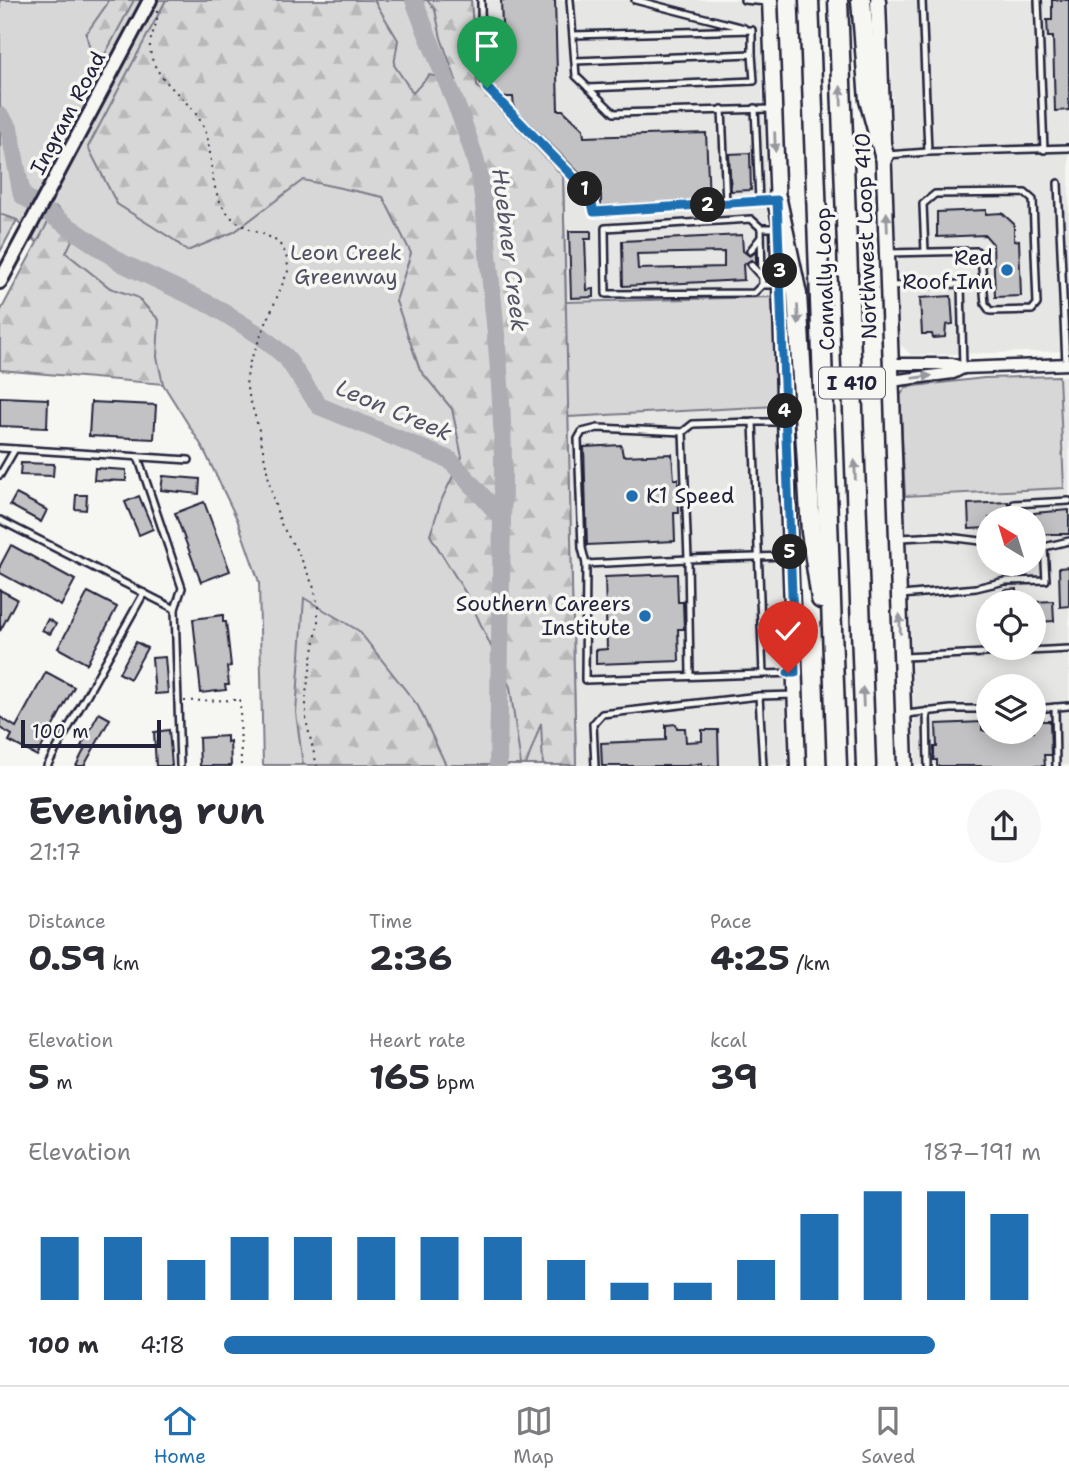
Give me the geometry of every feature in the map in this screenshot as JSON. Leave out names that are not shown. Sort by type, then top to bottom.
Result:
[{"type":"highway","name":"Connally Loop","points":[[809,0],[837,765]]},
{"type":"highway","name":"Connally Loop","points":[[838,0],[866,765]]},
{"type":"highway","points":[[861,0],[869,100],[884,155]]},
{"type":"highway","points":[[777,200],[795,276],[811,533],[834,688]]},
{"type":"main road","name":"Northwest Loop 410","points":[[878,0],[905,765]]},
{"type":"main road","points":[[770,1],[798,765]]},
{"type":"street","name":"Ingram Road","points":[[0,282],[154,4]]},
{"type":"street","points":[[890,363],[952,364],[963,368],[1068,364]]},
{"type":"street","points":[[891,381],[953,373],[963,368]]},
{"type":"lane","points":[[481,0],[482,76],[487,88],[590,194],[594,212],[777,200]]},
{"type":"lane","points":[[570,0],[576,76],[614,113],[774,109]]},
{"type":"lane","points":[[635,0],[752,30]]},
{"type":"lane","points":[[922,0],[928,152]]},
{"type":"lane","points":[[1038,0],[1044,150]]},
{"type":"lane","points":[[749,1],[770,1]]},
{"type":"lane","points":[[573,35],[752,30]]},
{"type":"lane","points":[[588,88],[754,81],[752,30]]},
{"type":"lane","points":[[575,61],[752,54]]},
{"type":"lane","points":[[755,108],[759,201]]},
{"type":"lane","points":[[722,109],[726,204]]},
{"type":"lane","points":[[884,155],[1069,148]]},
{"type":"lane","points":[[1058,183],[1068,364]]},
{"type":"lane","points":[[888,253],[977,251],[981,256],[985,304],[990,311],[1032,310],[1037,304],[1033,200],[1025,192],[935,194],[923,204],[925,252]]},
{"type":"lane","points":[[778,228],[761,228],[751,219],[604,228],[607,294],[754,293],[762,285],[780,285]]},
{"type":"lane","points":[[761,228],[762,285]]},
{"type":"lane","points":[[750,251],[761,237]]},
{"type":"lane","points":[[751,265],[762,278]]},
{"type":"lane","points":[[889,285],[961,284],[963,368]]},
{"type":"lane","points":[[752,422],[763,674]]},
{"type":"lane","points":[[786,422],[693,424],[683,432],[598,428],[582,432],[578,439],[582,548],[586,564],[585,680],[795,673]]},
{"type":"lane","points":[[683,432],[691,676]]},
{"type":"lane","points":[[0,448],[189,460]]},
{"type":"lane","points":[[0,475],[15,449]]},
{"type":"lane","points":[[138,457],[182,588],[175,609],[180,765]]},
{"type":"lane","points":[[1014,506],[1069,501]]},
{"type":"lane","points":[[1,521],[175,609]]},
{"type":"lane","points":[[897,538],[940,536],[976,540]]},
{"type":"lane","points":[[1046,547],[1069,541]]},
{"type":"lane","points":[[586,564],[790,556]]},
{"type":"lane","points":[[899,596],[950,592],[1005,581],[1046,580],[1046,576]]},
{"type":"lane","points":[[47,765],[144,593]]},
{"type":"lane","points":[[901,657],[1069,649]]},
{"type":"lane","points":[[595,765],[593,724],[602,714],[759,696],[795,695]]},
{"type":"lane","points":[[759,696],[762,765]]},
{"type":"lane","points":[[1046,708],[1069,706]]},
{"type":"lane","points":[[1055,708],[1056,765]]},
{"type":"lane","points":[[903,714],[976,709]]},
{"type":"lane","points":[[927,711],[928,765]]},
{"type":"path","points":[[154,4],[158,16],[150,48],[160,77],[195,110],[205,129],[212,177],[222,204],[231,218],[281,244],[288,256],[288,271],[249,363],[246,385],[281,524],[300,556],[314,588],[318,606],[318,623],[306,693],[306,719],[317,765]]},
{"type":"path","points":[[178,701],[240,700],[241,765]]},
{"type":"shaded area","points":[[471,0],[760,0],[767,212],[773,297],[787,765],[576,765],[563,176],[477,86]]},
{"type":"shaded area","points":[[889,0],[1069,0],[1069,351],[911,355],[900,344]]},
{"type":"shaded area","points":[[1059,376],[1069,376],[1069,765],[916,765],[905,496],[1064,488]]},
{"type":"green space","name":"Leon Creek Greenway","points":[[0,0],[471,0],[477,86],[563,176],[566,302],[773,297],[776,406],[568,417],[576,765],[263,765],[259,582],[237,519],[203,448],[163,384],[17,220],[0,214]]},
{"type":"green space","points":[[108,0],[134,0],[96,71],[86,34]]},
{"type":"green space","points":[[166,0],[374,0],[398,40],[394,65],[413,93],[429,75],[456,80],[441,38],[435,10],[427,0],[471,0],[477,86],[563,176],[576,765],[543,765],[541,723],[526,765],[521,765],[510,687],[468,597],[430,535],[441,501],[462,457],[452,409],[420,370],[396,301],[411,253],[383,197],[303,180],[234,232],[187,251],[117,204],[88,147]]},
{"type":"green space","points":[[56,207],[78,227],[66,253],[110,288],[137,297],[159,320],[157,357],[163,384],[0,370],[0,312]]},
{"type":"green space","points":[[0,214],[17,220],[0,252]]},
{"type":"green space","points":[[1059,376],[1064,488],[905,496],[900,396],[906,387],[984,378]]},
{"type":"green space","points":[[304,598],[359,631],[418,706],[446,765],[303,765],[296,713]]},
{"type":"building","points":[[501,0],[555,0],[558,110],[563,110],[583,129],[584,137],[706,133],[709,199],[601,206],[601,195],[514,108],[513,97],[503,97],[491,85],[487,75],[487,26],[502,25]]},
{"type":"building","points":[[1052,0],[1069,0],[1069,110],[1055,111],[1053,37],[1048,37],[1047,20],[1052,20]]},
{"type":"building","points":[[750,153],[751,190],[731,191],[729,154]]},
{"type":"building","name":"Red Roof Inn","points":[[986,210],[986,214],[1002,213],[1014,224],[1014,241],[1019,240],[1021,296],[995,297],[993,244],[985,235],[937,237],[937,212]]},
{"type":"building","points":[[569,231],[591,231],[591,239],[585,239],[587,290],[594,289],[594,297],[571,298]]},
{"type":"building","points":[[742,235],[743,251],[750,256],[756,252],[756,263],[751,260],[743,265],[744,280],[623,286],[622,241]],"holes":[[[724,252],[724,267],[638,269],[637,254]]]},
{"type":"building","points":[[951,296],[953,324],[946,325],[945,337],[933,338],[932,334],[922,334],[920,298]]},
{"type":"building","points":[[0,397],[48,399],[47,428],[0,426]]},
{"type":"building","points":[[91,402],[156,405],[154,439],[89,436]]},
{"type":"building","name":"K1 Speed","points":[[621,445],[623,456],[672,454],[674,479],[678,479],[679,513],[674,513],[675,541],[587,545],[584,447]]},
{"type":"building","points":[[21,463],[54,464],[53,476],[20,475]]},
{"type":"building","points":[[95,468],[126,470],[126,481],[94,480]]},
{"type":"building","points":[[163,476],[200,479],[199,494],[161,490]]},
{"type":"building","points":[[16,494],[47,510],[41,522],[10,505]]},
{"type":"building","points":[[76,495],[87,495],[86,510],[75,509]]},
{"type":"building","points":[[139,496],[153,529],[139,535],[125,502]]},
{"type":"building","points":[[204,502],[230,571],[201,582],[175,513]]},
{"type":"building","points":[[1008,502],[1008,506],[976,506],[976,529],[969,529],[968,504]]},
{"type":"building","points":[[1069,510],[1069,534],[1046,534],[1046,512]]},
{"type":"building","points":[[11,545],[75,580],[61,606],[0,573],[0,566]]},
{"type":"building","points":[[1069,567],[1069,606],[1060,607],[1059,568]]},
{"type":"building","name":"Southern Careers Institute","points":[[677,574],[678,602],[683,602],[684,629],[678,629],[679,661],[596,664],[596,650],[607,649],[605,577]]},
{"type":"building","points":[[0,590],[17,599],[0,631]]},
{"type":"building","points":[[88,592],[117,607],[87,664],[58,648]]},
{"type":"building","points":[[1046,601],[1053,601],[1054,621],[1046,621]]},
{"type":"building","points":[[223,615],[231,666],[227,667],[229,685],[225,685],[226,690],[201,693],[193,619]]},
{"type":"building","points":[[48,619],[56,624],[50,634],[42,630]]},
{"type":"building","points":[[136,642],[147,648],[130,679],[119,673]]},
{"type":"building","points":[[165,657],[168,693],[155,694],[152,658]]},
{"type":"building","points":[[46,672],[74,687],[37,756],[9,741],[12,735],[0,728],[0,717],[16,727]]},
{"type":"building","points":[[99,713],[110,719],[84,766],[76,766],[85,748],[81,746]]},
{"type":"building","points":[[1046,721],[1050,721],[1051,755],[1044,755],[1045,766],[937,766],[937,760],[934,760],[934,747],[937,747],[936,724],[976,722],[976,744],[1046,744]]},
{"type":"building","points":[[676,724],[677,728],[685,728],[686,742],[702,741],[702,730],[718,730],[719,766],[702,766],[702,763],[686,766],[602,766],[601,743],[666,740],[666,725]]},
{"type":"building","points":[[169,730],[172,766],[156,766],[154,732]]},
{"type":"building","points":[[227,736],[227,742],[230,741],[231,766],[200,766],[199,738]]},
{"type":"waterway","name":"Huebner Creek","points":[[414,0],[473,152],[481,185],[500,391],[502,518]]},
{"type":"waterway","name":"Leon Creek","points":[[0,116],[9,128],[22,195],[122,263],[213,306],[261,336],[286,357],[319,406],[450,460],[502,518],[498,766]]},
{"type":"place","name":"Red Roof Inn","points":[[1007,270]]},
{"type":"place","name":"K1 Speed","points":[[632,496]]},
{"type":"place","name":"Southern Careers Institute","points":[[645,616]]},
{"type":"route","points":[[487,88],[590,194],[594,212],[777,200],[795,673],[788,673]]}]
